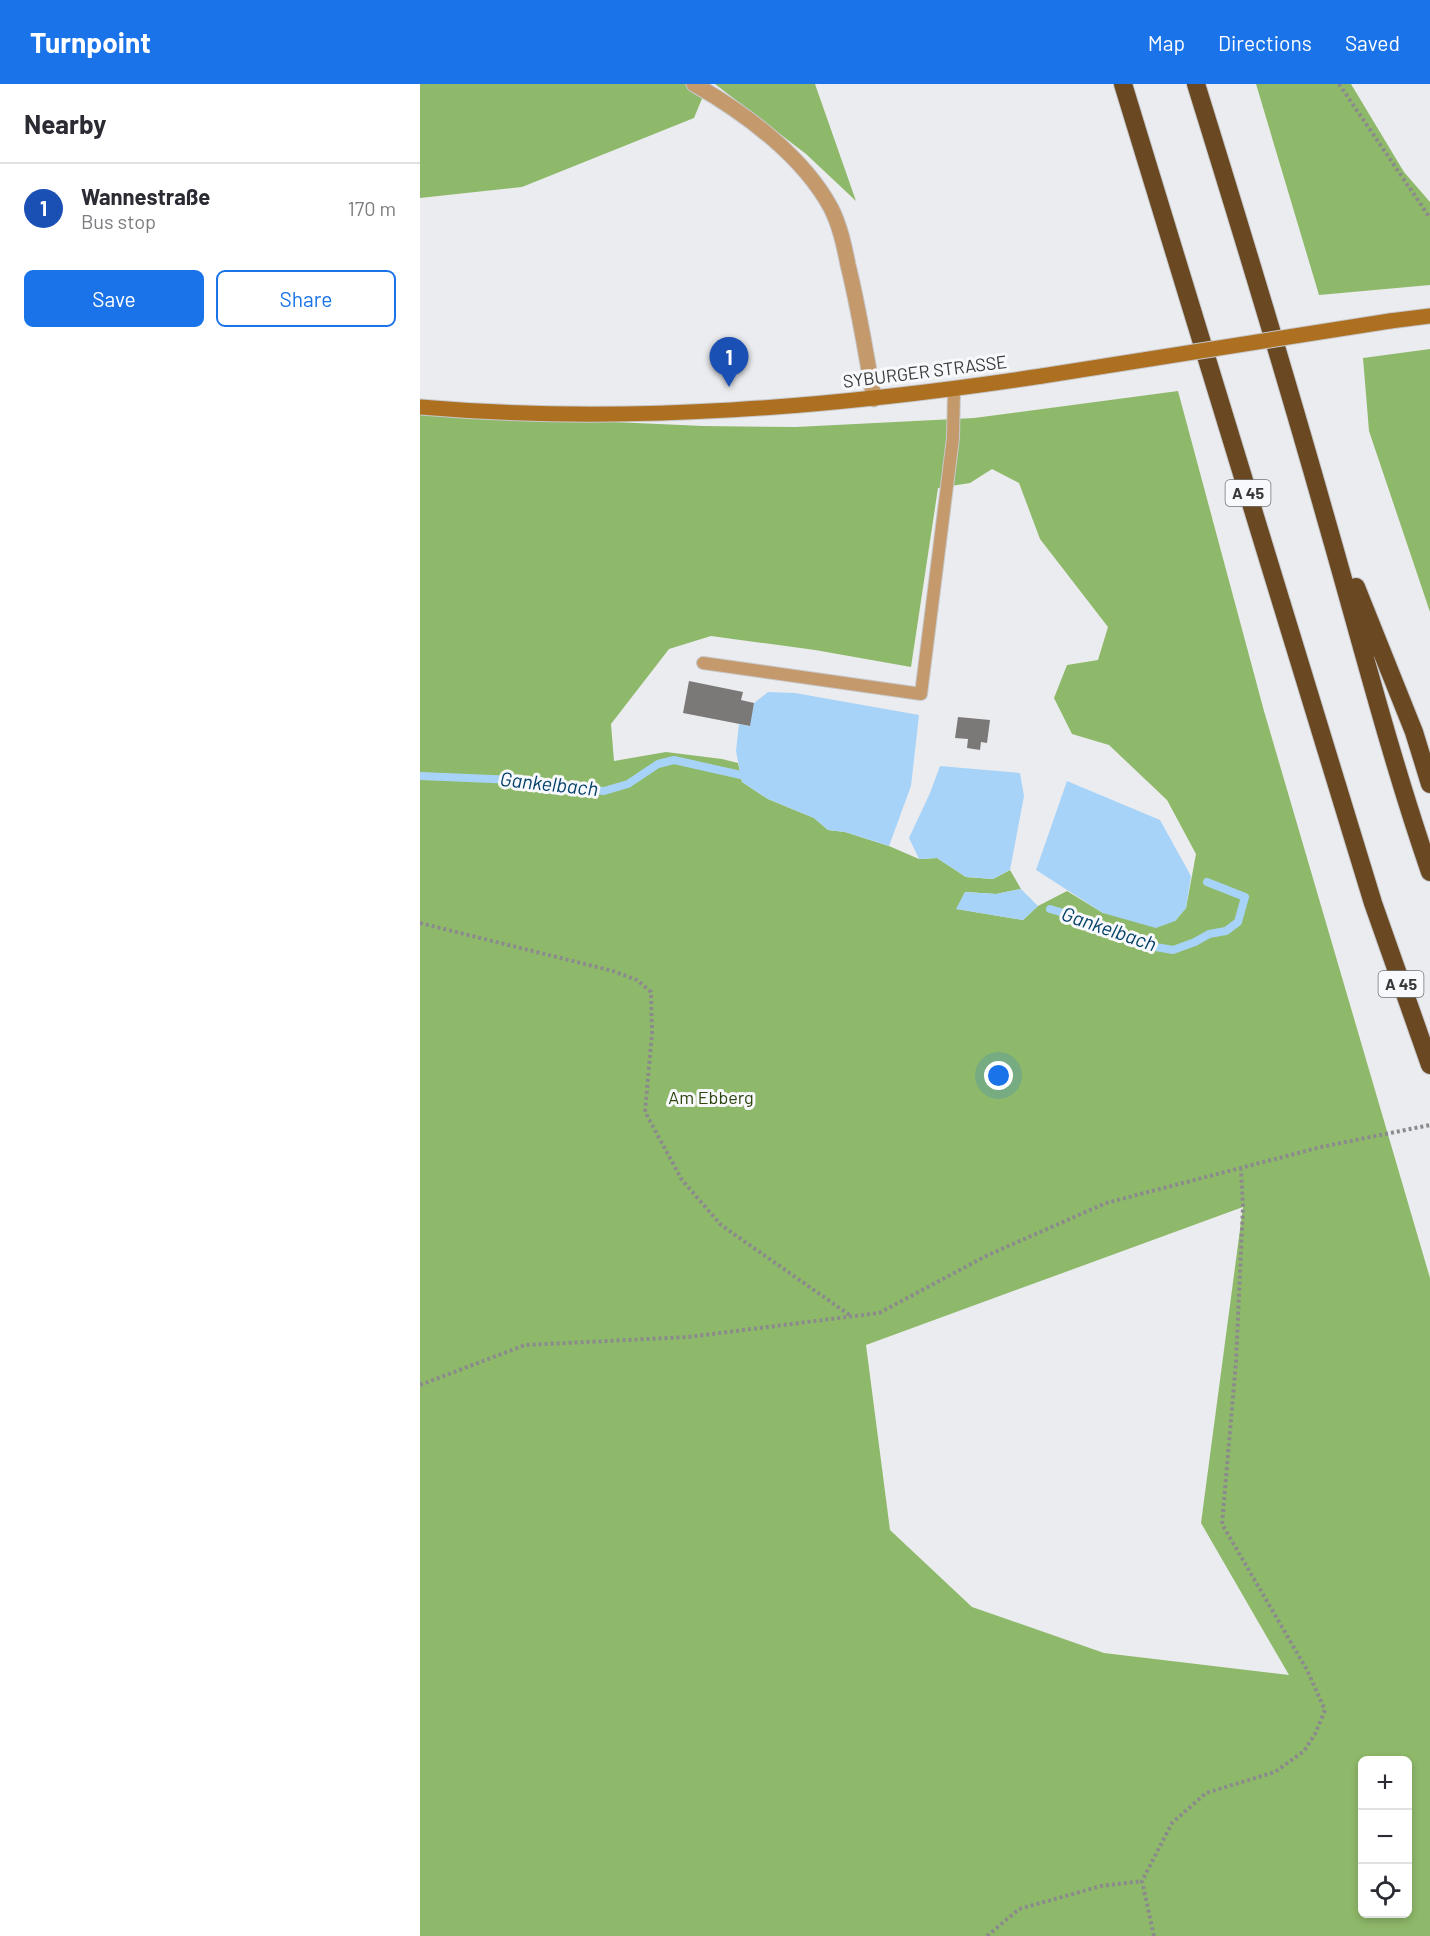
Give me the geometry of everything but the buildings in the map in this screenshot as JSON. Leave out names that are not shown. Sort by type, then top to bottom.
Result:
[{"type":"highway","name":"A 45","points":[[1123,84],[1373,903],[1430,1065]]},
{"type":"highway","points":[[1196,84],[1243,234],[1318,490],[1409,812],[1430,872]]},
{"type":"highway","points":[[1318,490],[1414,732],[1430,784]]},
{"type":"street","points":[[694,84],[731,107],[781,147],[818,188],[831,208],[840,230],[857,299],[874,399]]},
{"type":"street","name":"SYBURGER STRASSE","points":[[420,407],[580,414],[663,413],[874,399],[954,390],[1430,316]]},
{"type":"lane","points":[[703,663],[921,694],[953,438],[954,390]]},
{"type":"path","points":[[1339,84],[1430,218]]},
{"type":"path","points":[[420,923],[613,971],[638,980],[651,992],[652,1033],[645,1112],[682,1180],[721,1225],[852,1316]]},
{"type":"path","points":[[420,1385],[525,1345],[688,1337],[879,1313],[988,1255],[1106,1203],[1241,1170],[1321,1147],[1430,1125]]},
{"type":"path","points":[[1154,1936],[1142,1881],[1172,1823],[1206,1793],[1275,1772],[1304,1751],[1315,1734],[1324,1710],[1307,1670],[1222,1524],[1236,1362],[1243,1207],[1241,1170]]},
{"type":"path","points":[[987,1936],[1019,1909],[1101,1886],[1142,1881]]},
{"type":"green space","points":[[420,84],[708,84],[694,118],[522,187],[420,198]]},
{"type":"green space","points":[[715,84],[815,84],[856,201],[806,154]]},
{"type":"green space","points":[[1256,84],[1351,84],[1404,172],[1430,202],[1430,285],[1319,295]]},
{"type":"green space","points":[[1430,349],[1430,612],[1369,431],[1363,358]]},
{"type":"green space","name":"Am Ebberg","points":[[1178,391],[1264,711],[1430,1278],[1430,1936],[420,1936],[420,411],[457,415],[703,426],[796,427],[974,418]],"holes":[[[992,469],[1019,483],[1040,539],[1108,627],[1098,660],[1067,665],[1054,698],[1072,734],[1109,745],[1167,800],[1196,854],[1186,908],[1175,921],[1103,913],[1067,891],[1038,906],[1023,920],[957,909],[965,892],[996,894],[1021,889],[1010,870],[993,879],[966,877],[937,858],[919,859],[889,846],[845,832],[828,830],[814,818],[768,799],[742,782],[738,763],[666,752],[614,761],[611,724],[669,649],[711,636],[815,650],[911,667],[938,488],[970,483]],[[1243,1207],[1201,1523],[1289,1675],[1104,1653],[972,1607],[890,1530],[866,1345]]]},
{"type":"water","points":[[768,692],[795,693],[919,715],[911,786],[889,846],[845,832],[828,830],[814,818],[768,799],[742,782],[736,751],[739,724],[749,726],[754,703]]},
{"type":"water","points":[[940,766],[1020,773],[1024,796],[1010,870],[993,879],[966,877],[937,858],[919,859],[909,838]]},
{"type":"water","points":[[1067,781],[1160,820],[1191,876],[1186,908],[1175,921],[1156,928],[1103,913],[1036,870]]},
{"type":"water","points":[[1021,889],[1038,906],[1023,920],[956,909],[965,892],[996,894]]},
{"type":"waterway","name":"Gankelbach","points":[[420,776],[515,780],[554,787],[604,791],[628,784],[658,764],[674,760],[741,775]]},
{"type":"waterway","name":"Gankelbach","points":[[1050,909],[1150,946],[1173,950],[1209,934],[1226,931],[1238,922],[1245,897],[1207,882]]},
{"type":"place","name":"Wannestraße","points":[[729,387]]}]
